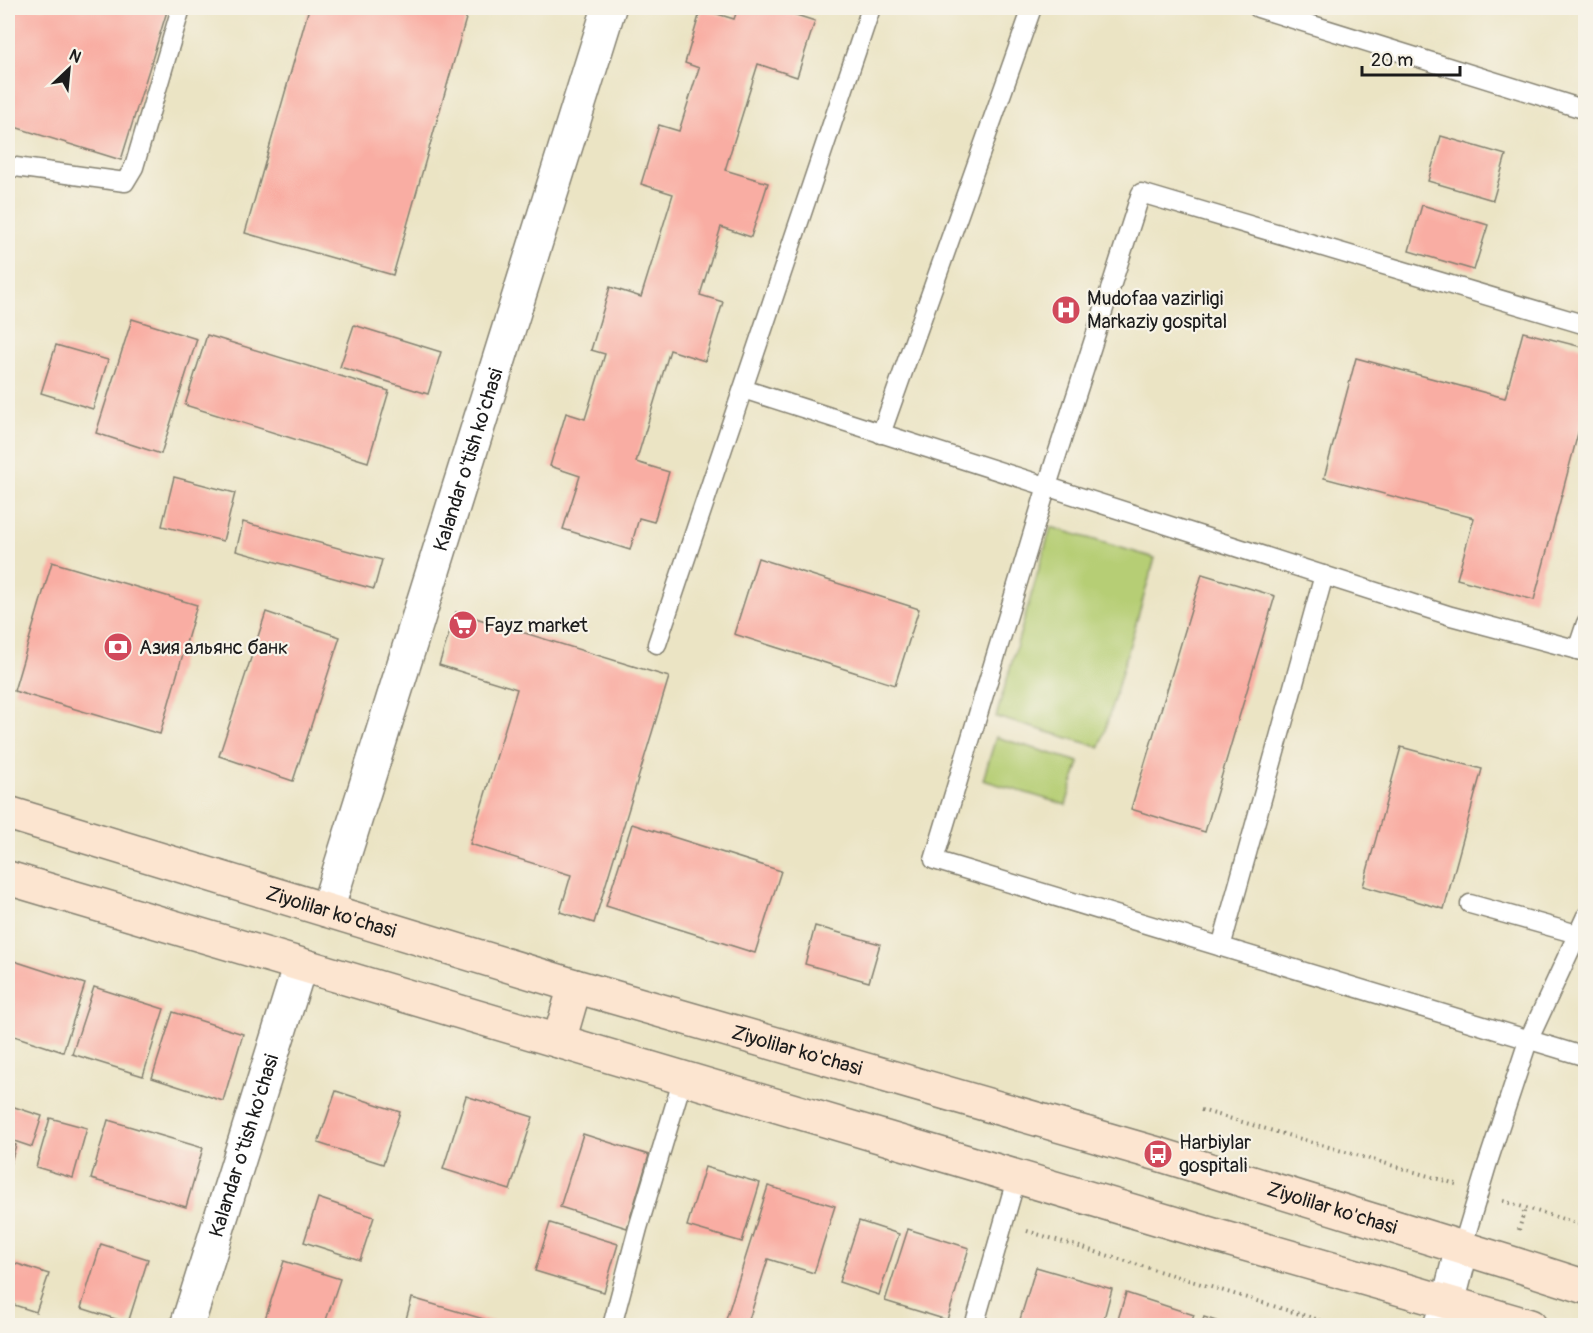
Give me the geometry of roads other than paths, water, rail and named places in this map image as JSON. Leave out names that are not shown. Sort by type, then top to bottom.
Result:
[{"type":"main road","name":"Ziyolilar ko'chasi","points":[[8,813],[575,986],[1158,1154],[1586,1287]]},
{"type":"main road","points":[[8,880],[1017,1176],[1444,1314],[1530,1326]]},
{"type":"main road","points":[[559,1041],[575,986]]},
{"type":"street","name":"Kalandar o'tish ko'chasi","points":[[327,910],[609,8]]},
{"type":"street","name":"Kalandar o'tish ko'chasi","points":[[187,1326],[300,965]]},
{"type":"street","points":[[1444,1314],[1462,1248]]},
{"type":"lane","points":[[8,166],[125,182],[134,167],[181,8]]},
{"type":"lane","points":[[657,644],[871,8]]},
{"type":"lane","points":[[881,434],[1032,8]]},
{"type":"lane","points":[[1258,8],[1586,110]]},
{"type":"lane","points":[[1586,325],[1141,193],[1047,486],[933,860],[1586,1058]]},
{"type":"lane","points":[[742,389],[1450,616],[1581,651],[1586,623]]},
{"type":"lane","points":[[1221,947],[1324,575]]},
{"type":"lane","points":[[1470,904],[1577,934]]},
{"type":"lane","points":[[1462,1248],[1528,1041],[1586,916]]},
{"type":"lane","points":[[612,1326],[638,1228],[683,1078]]},
{"type":"lane","points":[[974,1326],[1017,1176]]},
{"type":"place","name":"Mudofaa vazirligi Markaziy gospital","points":[[1066,310]]},
{"type":"place","name":"Fayz market","points":[[463,625]]},
{"type":"place","name":"Азия альянс банк","points":[[118,647]]},
{"type":"place","name":"Harbiylar gospitali","points":[[1158,1154]]}]
